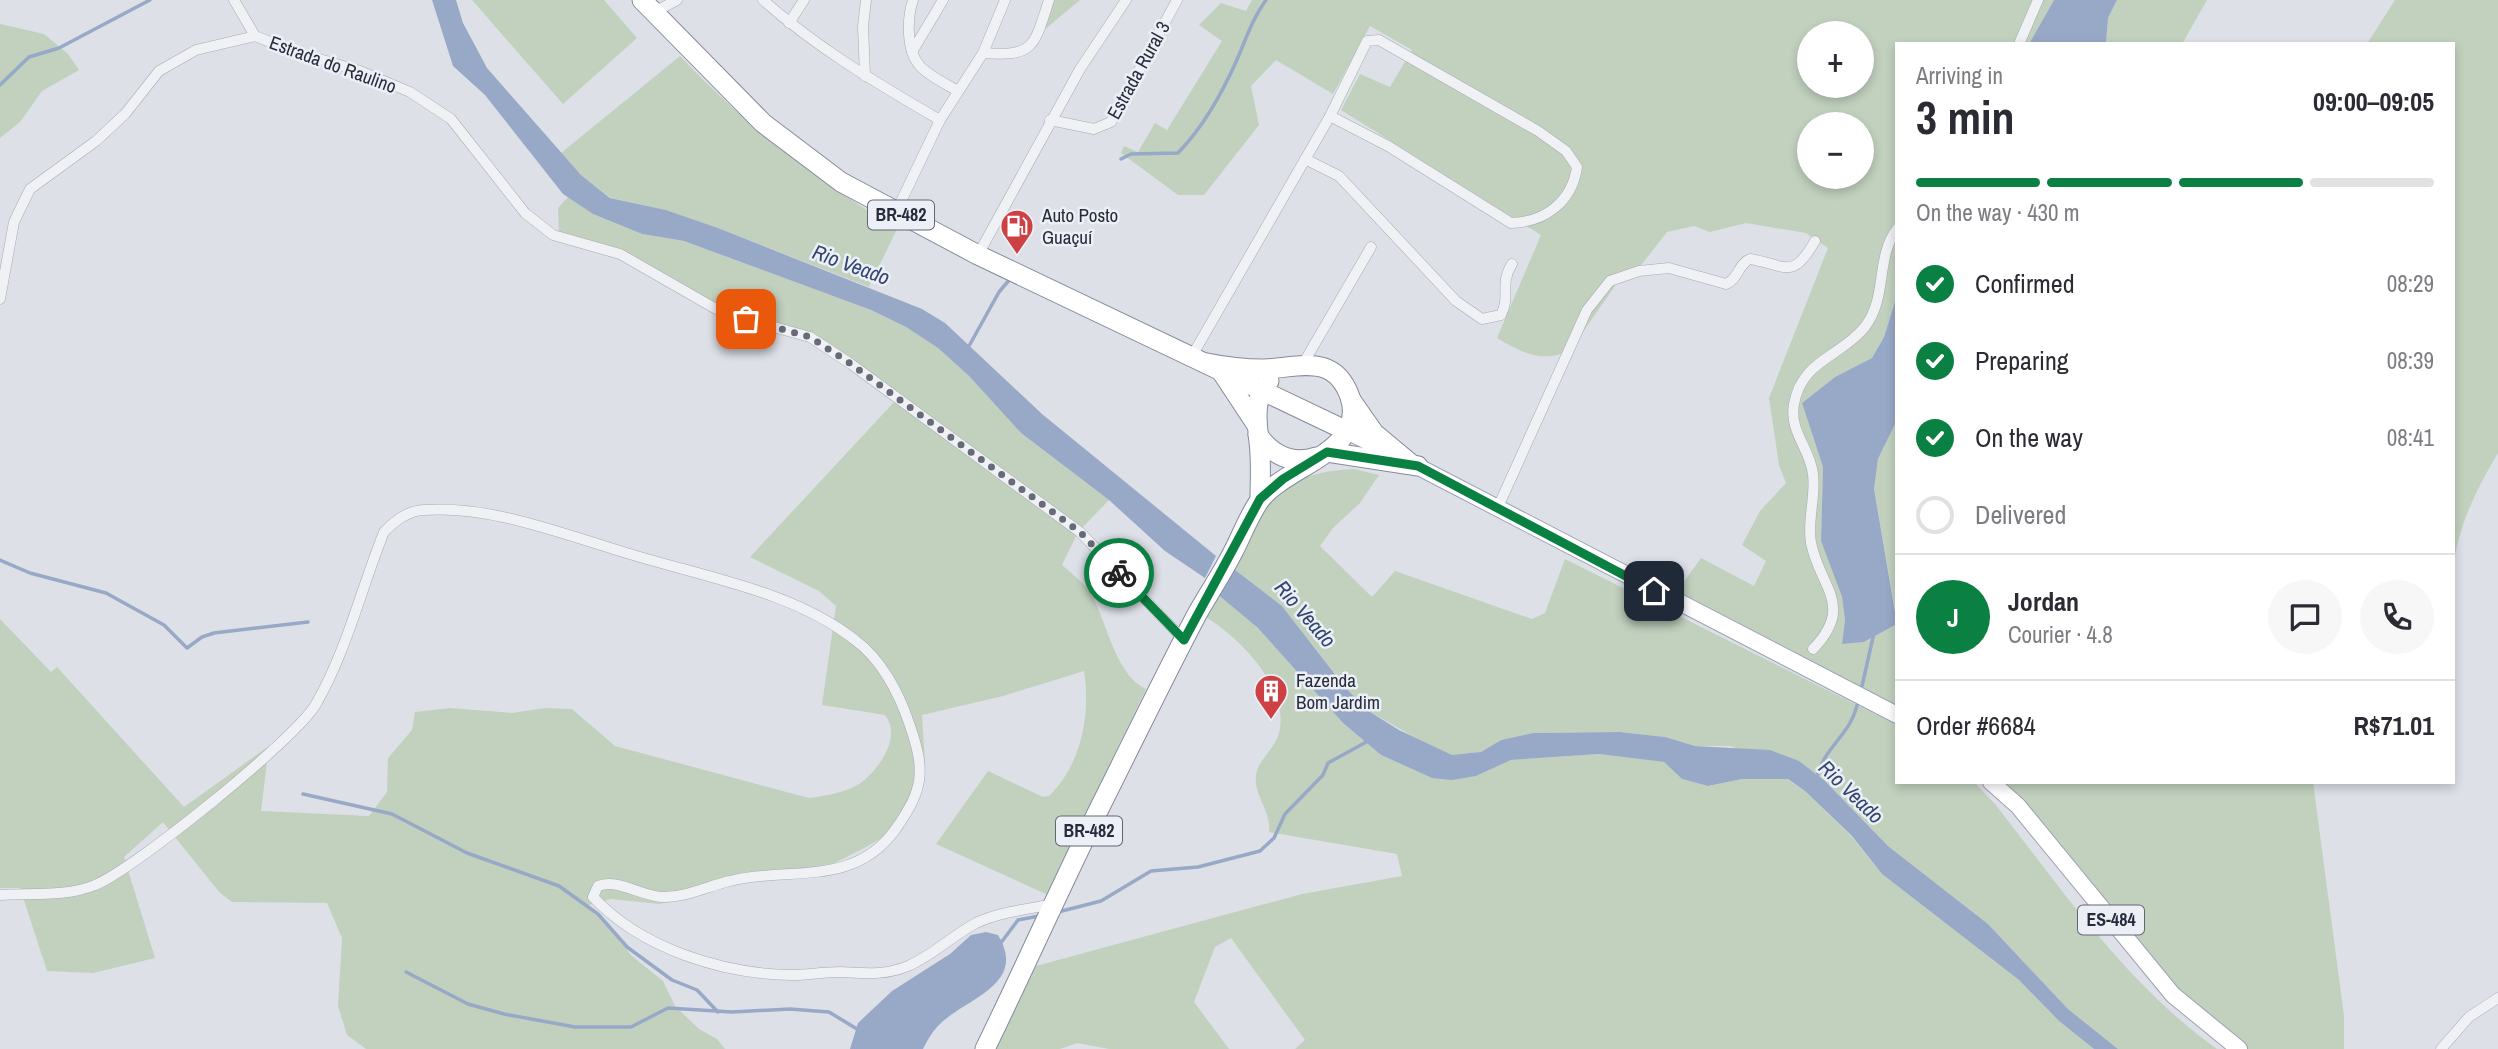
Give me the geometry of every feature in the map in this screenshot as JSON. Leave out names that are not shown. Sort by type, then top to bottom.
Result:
[{"type":"highway","name":"BR-482","points":[[648,6],[763,123],[841,182],[978,255],[1206,363],[1250,369],[1319,365],[1333,373],[1344,384],[1351,399]]},
{"type":"highway","points":[[1206,363],[1348,432],[1352,416],[1351,399]]},
{"type":"highway","points":[[1206,363],[1270,450],[1287,458],[1302,460],[1323,454],[1414,465]]},
{"type":"highway","points":[[1262,389],[1280,372],[1300,364]]},
{"type":"highway","name":"BR-482","points":[[1260,499],[1257,430],[1258,401],[1262,389]]},
{"type":"highway","points":[[1351,399],[1374,433],[1414,465]]},
{"type":"highway","name":"BR-482","points":[[985,1049],[1197,614],[1260,499],[1283,479],[1323,454],[1348,432]]},
{"type":"main road","points":[[1348,432],[1498,507],[1698,615],[1895,714]]},
{"type":"main road","name":"ES-484","points":[[1994,784],[2018,806],[2173,995],[2239,1049]]},
{"type":"street","name":"Estrada do Raulino","points":[[234,0],[256,36],[410,92],[451,119],[525,213],[553,235],[620,254],[723,313],[810,337],[1080,532],[1184,640]]},
{"type":"street","points":[[648,6],[677,0]]},
{"type":"street","points":[[763,0],[789,23],[864,76],[940,120]]},
{"type":"street","points":[[789,23],[804,0]]},
{"type":"street","points":[[864,76],[863,26],[866,0]]},
{"type":"street","points":[[913,0],[909,32],[912,52],[919,66],[958,91]]},
{"type":"street","points":[[912,52],[943,0]]},
{"type":"street","points":[[895,212],[940,120],[984,53],[1005,0]]},
{"type":"street","points":[[984,53],[1013,55],[1025,52],[1038,32],[1049,0]]},
{"type":"street","points":[[978,255],[1050,120],[1126,0]]},
{"type":"street","name":"Estrada Rural 3","points":[[1050,120],[1094,129],[1111,122],[1177,0]]},
{"type":"street","points":[[2020,42],[2038,0]]},
{"type":"street","points":[[0,299],[14,222],[30,189],[96,141],[125,114],[159,71],[196,50],[256,36]]},
{"type":"street","points":[[1206,363],[1305,159],[1330,116],[1361,48],[1367,41],[1379,40],[1538,131],[1566,151],[1577,167],[1575,183],[1553,210],[1532,222],[1511,223],[1388,146],[1330,116]]},
{"type":"street","points":[[1305,159],[1339,176],[1456,302],[1482,319],[1501,315],[1506,306],[1505,275],[1513,264]]},
{"type":"street","points":[[1813,649],[1830,632],[1833,615],[1831,592],[1811,542],[1813,472],[1792,423],[1794,401],[1811,367],[1862,330],[1874,312],[1888,248],[1895,233]]},
{"type":"street","points":[[1498,507],[1587,310],[1610,281],[1639,271],[1669,268],[1726,284],[1733,282],[1744,261],[1750,259],[1791,269],[1798,265],[1815,241]]},
{"type":"street","points":[[1300,364],[1371,247]]},
{"type":"street","points":[[0,895],[67,891],[94,886],[160,842],[289,734],[314,707],[341,654],[384,532],[399,517],[421,510],[447,509],[553,531],[783,600],[821,618],[857,641],[885,673],[904,708],[919,750],[921,779],[915,802],[888,839],[854,864],[802,876],[732,880],[695,892],[666,897],[647,895],[605,883],[598,886],[593,897],[611,916],[636,934],[675,953],[732,967],[789,975],[879,975],[916,961],[977,923],[1056,903]]},
{"type":"street","points":[[2441,1049],[2469,1017],[2498,998]]},
{"type":"green space","points":[[472,0],[604,0],[637,38],[563,104]]},
{"type":"green space","points":[[1051,0],[1080,0],[1044,30]]},
{"type":"green space","points":[[1252,0],[2054,0],[2030,42],[1895,42],[1895,301],[1884,337],[1872,358],[1835,377],[1802,403],[1823,467],[1821,541],[1842,597],[1845,620],[1842,643],[1864,642],[1895,625],[1895,706],[1673,597],[1701,558],[1754,586],[1766,561],[1742,545],[1760,511],[1786,483],[1779,465],[1769,398],[1828,248],[1806,233],[1746,223],[1710,232],[1694,226],[1667,232],[1635,273],[1622,276],[1571,349],[1551,356],[1524,352],[1497,338],[1541,235],[1341,110],[1360,74],[1390,87],[1412,50],[1370,26],[1333,94],[1276,60],[1251,86],[1259,125],[1204,195],[1178,195],[1121,153],[1124,146],[1138,152],[1155,123],[1167,130],[1222,41],[1199,25],[1221,3],[1246,11]]},
{"type":"green space","points":[[2117,0],[2207,0],[2183,42],[2106,42],[2108,18]]},
{"type":"green space","points":[[2395,0],[2498,0],[2498,453],[2471,505],[2455,557],[2455,42],[2368,42]]},
{"type":"green space","points":[[0,24],[44,34],[68,54],[79,70],[42,91],[20,122],[0,138]]},
{"type":"green space","points":[[680,56],[730,105],[782,150],[897,229],[869,287],[666,210],[611,198],[581,175],[561,153]]},
{"type":"green space","points":[[568,197],[593,214],[642,234],[684,241],[871,310],[906,327],[938,348],[969,376],[1021,433],[1109,500],[1078,532],[1062,565],[1086,587],[1125,670],[1146,689],[1048,895],[936,844],[988,771],[1043,797],[1049,796],[1060,784],[1069,770],[1081,738],[1086,705],[1084,671],[1003,696],[922,715],[925,763],[920,786],[899,827],[823,869],[705,890],[660,904],[611,899],[589,905],[632,956],[663,981],[675,1006],[699,1029],[717,1039],[725,1049],[366,1049],[347,1035],[338,1006],[342,938],[327,903],[232,902],[220,893],[163,822],[124,857],[155,958],[93,973],[47,971],[20,888],[0,888],[0,619],[51,672],[57,667],[184,807],[269,746],[261,811],[369,816],[387,792],[388,758],[412,730],[415,712],[450,708],[512,713],[546,708],[572,709],[615,746],[809,798],[850,788],[862,782],[876,769],[890,742],[890,723],[885,715],[822,705],[836,606],[819,591],[750,557],[895,401],[823,344],[714,304],[653,271],[559,234],[558,208]]},
{"type":"green space","points":[[1895,424],[1895,610],[1874,489],[1878,459]]},
{"type":"green space","points":[[1354,469],[1379,475],[1360,503],[1333,528],[1320,546],[1372,597],[1395,571],[1532,619],[1545,613],[1565,559],[1895,724],[1895,784],[1976,784],[2125,966],[2153,996],[2217,1049],[2118,1049],[2068,1009],[1988,924],[1888,846],[1825,781],[1730,746],[1695,746],[1665,737],[1620,732],[1533,733],[1501,740],[1481,752],[1452,755],[1433,748],[1367,710],[1344,686],[1282,606],[1230,566],[1254,525],[1277,496],[1290,485],[1307,477]]},
{"type":"green space","points":[[1216,593],[1258,628],[1343,723],[1381,755],[1432,778],[1476,776],[1511,760],[1599,754],[1664,762],[1682,779],[1708,786],[1742,779],[1787,779],[1805,791],[1852,837],[1882,874],[2019,980],[2059,1021],[2094,1049],[1295,1049],[1305,1040],[1231,938],[1215,947],[1194,1002],[1229,1049],[1109,1049],[1077,1043],[1060,1049],[996,1049],[1036,966],[1302,894],[1402,876],[1397,854],[1269,832],[1268,817],[1257,790],[1256,775],[1279,733],[1277,698],[1259,665],[1246,650],[1204,616]]},
{"type":"green space","points":[[1997,784],[2313,784],[2344,1016],[2344,1049],[2244,1049],[2208,1025]]},
{"type":"water","points":[[432,0],[456,0],[463,23],[487,68],[581,175],[610,198],[666,210],[718,228],[922,309],[945,323],[1042,414],[1216,556],[1205,578],[1165,551],[1109,500],[1021,433],[969,376],[938,348],[906,327],[871,310],[684,241],[642,234],[593,214],[563,194],[485,95],[453,66]]},
{"type":"water","points":[[2054,0],[2117,0],[2108,18],[2106,42],[2030,42]]},
{"type":"water","points":[[1895,301],[1895,424],[1878,459],[1874,489],[1895,625],[1864,642],[1842,644],[1845,620],[1842,597],[1821,541],[1823,467],[1802,403],[1835,377],[1872,358],[1884,337]]},
{"type":"water","points":[[1230,566],[1282,606],[1344,686],[1367,710],[1399,730],[1452,755],[1481,752],[1501,740],[1533,733],[1620,732],[1665,737],[1695,746],[1770,750],[1799,761],[1825,781],[1888,846],[1988,924],[2068,1009],[2118,1049],[2094,1049],[2059,1021],[2019,980],[1882,874],[1852,836],[1805,791],[1788,779],[1742,779],[1708,786],[1682,779],[1664,762],[1599,754],[1511,760],[1476,776],[1452,780],[1432,778],[1381,755],[1343,723],[1258,628],[1216,593]]},
{"type":"water","points":[[986,932],[998,935],[1005,952],[1005,967],[999,979],[989,990],[938,1026],[923,1049],[850,1049],[858,1023],[892,991],[950,954],[971,935]]},
{"type":"waterway","points":[[0,85],[29,57],[59,48],[150,0]]},
{"type":"waterway","points":[[1121,159],[1131,154],[1178,153],[1213,107],[1266,0]]},
{"type":"waterway","points":[[969,346],[999,292],[1010,279]]},
{"type":"waterway","points":[[0,560],[30,573],[106,593],[164,625],[187,648],[202,637],[214,633],[308,622]]},
{"type":"waterway","points":[[1862,686],[1874,633]]},
{"type":"waterway","name":"Rio Veado","points":[[1817,777],[1820,766],[1849,724],[1857,705]]},
{"type":"waterway","points":[[1062,911],[1101,901],[1151,871],[1198,867],[1260,851],[1274,838],[1285,814],[1323,775],[1328,763],[1370,740]]},
{"type":"waterway","points":[[303,794],[392,814],[467,853],[559,886],[598,914],[627,947],[672,980],[697,990],[718,1012]]},
{"type":"waterway","points":[[1000,944],[1018,920],[1039,916]]},
{"type":"waterway","points":[[406,972],[468,1004],[504,1014],[575,1027],[631,1027],[668,1008],[732,1012],[790,1009],[829,1012],[857,1029]]},
{"type":"way so far","points":[[746,319],[810,337],[851,364],[1080,532],[1119,573]]},
{"type":"place","name":"Auto Posto Guaçuí","points":[[1017,256]]},
{"type":"place","name":"Fazenda Bom Jardim","points":[[1271,721]]},
{"type":"route","points":[[1119,573],[1184,640],[1260,499],[1283,479],[1327,452],[1354,454],[1418,466],[1654,591]]}]
